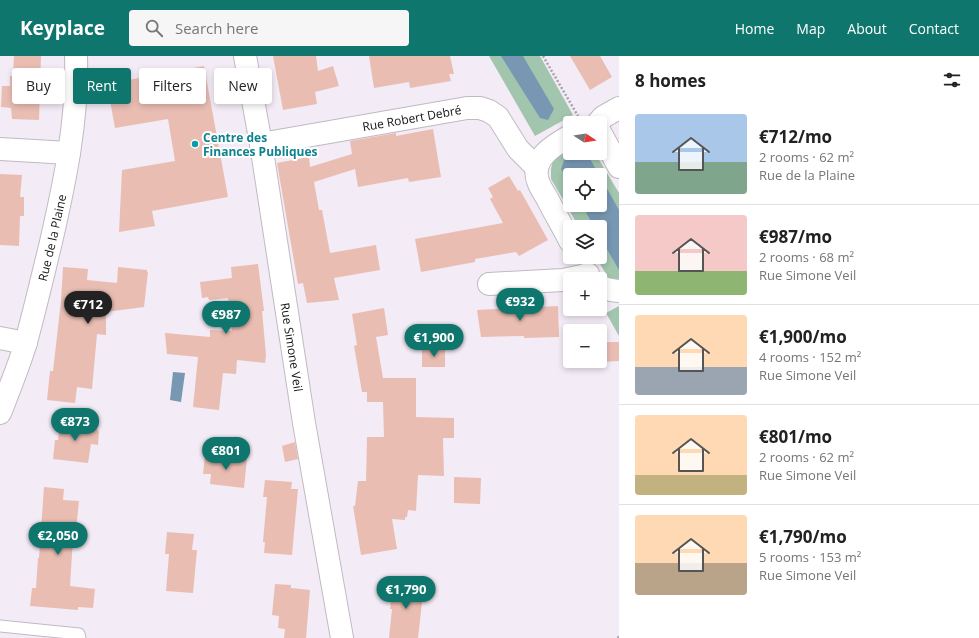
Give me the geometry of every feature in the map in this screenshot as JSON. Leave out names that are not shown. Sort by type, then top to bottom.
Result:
[{"type":"street","name":"Rue de la Plaine","points":[[0,413],[26,343],[58,214],[75,111],[77,69],[76,56]]},
{"type":"street","name":"Rue Simone Veil","points":[[246,56],[304,423],[342,638]]},
{"type":"street","name":"Rue Robert Debré","points":[[261,144],[467,108],[480,108],[489,110],[498,117],[518,149],[537,168]]},
{"type":"street","points":[[605,116],[619,108]]},
{"type":"street","points":[[563,138],[547,150],[537,168],[538,181],[563,228]]},
{"type":"street","points":[[607,145],[619,167]]},
{"type":"street","points":[[0,149],[69,153]]},
{"type":"street","points":[[489,284],[563,280]]},
{"type":"street","points":[[607,287],[611,290],[619,291]]},
{"type":"street","points":[[0,338],[26,343]]},
{"type":"lane","points":[[0,626],[78,634],[80,638]]},
{"type":"path","points":[[543,56],[577,116]]},
{"type":"green space","points":[[489,56],[540,56],[573,115],[563,116],[563,121],[535,136]]},
{"type":"green space","points":[[563,151],[563,160],[599,160],[604,168],[563,168],[563,200],[551,179],[553,160]]},
{"type":"green space","points":[[607,173],[619,193],[619,279],[609,279],[607,272],[605,272],[600,264],[607,264],[607,220],[575,220],[570,212],[607,212]]},
{"type":"green space","points":[[619,306],[619,336],[607,315],[607,312]]},
{"type":"water","points":[[501,56],[523,56],[554,109],[548,120],[540,118]]},
{"type":"water","points":[[564,160],[591,160],[595,168],[563,168],[563,173],[561,169]]},
{"type":"water","points":[[607,189],[619,210],[619,270],[607,249],[607,220],[590,220],[586,212],[607,212]]},
{"type":"water","points":[[173,372],[185,373],[181,402],[170,400]]},
{"type":"building","points":[[14,56],[41,56],[41,68],[13,68]]},
{"type":"building","points":[[273,56],[316,56],[318,71],[333,66],[339,86],[315,92],[317,104],[283,110]]},
{"type":"building","points":[[369,56],[450,56],[454,74],[449,74],[451,81],[410,88],[409,82],[374,88]]},
{"type":"building","points":[[570,56],[600,56],[612,77],[590,90]]},
{"type":"building","name":"Centre des Finances Publiques","points":[[204,66],[204,68],[193,68]]},
{"type":"building","points":[[10,76],[12,76],[12,104],[40,104],[39,120],[12,119],[11,108],[1,107],[2,86],[10,86]]},
{"type":"building","name":"Centre des Finances Publiques","points":[[206,77],[228,197],[152,211],[155,226],[119,232],[122,170],[175,161],[168,119],[115,128],[111,104],[131,104],[131,80],[139,78],[139,104],[206,104]]},
{"type":"building","points":[[433,129],[441,177],[409,182],[408,178],[358,187],[355,169],[314,182],[319,210],[322,210],[330,253],[376,245],[380,270],[334,278],[339,300],[307,303],[303,283],[298,284],[277,163],[309,157],[310,167],[352,154],[350,141],[396,133],[396,136]]},
{"type":"building","points":[[0,174],[22,175],[20,197],[24,197],[24,216],[20,216],[19,246],[0,245]]},
{"type":"building","points":[[509,176],[518,191],[520,190],[548,240],[519,256],[516,252],[475,259],[475,262],[421,272],[415,239],[503,223],[490,199],[493,197],[488,188]]},
{"type":"building","points":[[258,264],[264,311],[262,311],[266,355],[265,363],[237,360],[236,374],[223,373],[219,410],[193,407],[198,357],[167,354],[165,333],[210,337],[210,330],[232,331],[228,298],[209,300],[208,297],[202,298],[200,282],[232,278],[231,267]]},
{"type":"building","points":[[63,267],[88,269],[87,280],[117,283],[118,267],[147,270],[148,272],[144,307],[106,312],[106,335],[97,334],[92,389],[77,387],[75,403],[47,400],[50,371],[53,371],[61,301]]},
{"type":"building","points":[[558,306],[559,337],[481,337],[477,310]]},
{"type":"building","points":[[384,308],[388,335],[376,337],[383,378],[416,378],[416,417],[454,418],[454,438],[443,438],[444,476],[418,475],[416,511],[408,510],[405,520],[392,519],[397,549],[361,555],[353,506],[355,506],[358,481],[366,481],[367,437],[384,437],[383,402],[367,402],[367,392],[362,392],[354,346],[357,345],[352,314]]},
{"type":"building","points":[[607,342],[619,342],[619,361],[607,362]]},
{"type":"building","points":[[422,349],[445,349],[445,367],[422,367]]},
{"type":"building","points":[[60,422],[94,425],[99,432],[98,445],[91,444],[88,463],[53,459],[55,440],[58,440]]},
{"type":"building","points":[[295,442],[298,459],[285,462],[282,446]]},
{"type":"building","points":[[205,455],[247,458],[244,488],[210,484],[211,474],[203,474]]},
{"type":"building","points":[[454,477],[481,478],[480,504],[454,503]]},
{"type":"building","points":[[265,480],[292,482],[291,489],[298,489],[292,555],[264,553],[265,542],[263,542],[267,497],[263,497]]},
{"type":"building","points":[[44,487],[64,489],[63,500],[79,501],[75,539],[73,538],[70,586],[95,589],[93,608],[78,607],[78,610],[30,606],[32,588],[36,588]]},
{"type":"building","points":[[167,532],[194,534],[192,550],[197,550],[193,593],[166,591],[169,554],[165,554]]},
{"type":"building","points":[[394,581],[424,585],[418,638],[389,638],[392,609],[390,609]]},
{"type":"building","points":[[275,584],[291,585],[291,588],[310,590],[306,638],[284,638],[285,629],[278,628],[279,616],[272,615]]},
{"type":"place","name":"Centre des Finances Publiques","points":[[195,144]]}]
